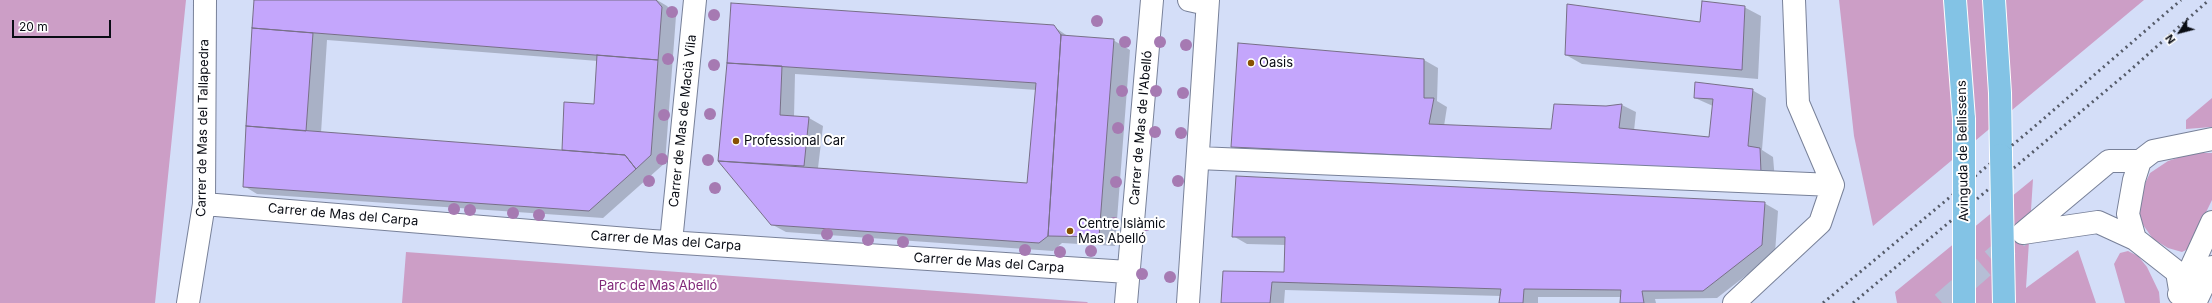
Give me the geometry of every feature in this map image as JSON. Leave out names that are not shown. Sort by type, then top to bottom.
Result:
[{"type":"main road","name":"Avinguda de Bellissens","points":[[1955,0],[1964,119],[1964,303]]},
{"type":"main road","points":[[1994,0],[2000,93],[2004,303]]},
{"type":"street","name":"Carrer de Mas del Tallapedra","points":[[188,303],[204,204],[205,0]]},
{"type":"street","name":"Carrer de Mas de Macià Vila","points":[[671,242],[695,0]]},
{"type":"street","name":"Carrer de Mas de l'Abelló","points":[[1126,303],[1152,0]]},
{"type":"street","points":[[1734,303],[1820,223],[1833,185],[1798,103],[1794,0]]},
{"type":"street","points":[[1188,303],[1198,158],[1201,1]]},
{"type":"street","points":[[2135,239],[2128,214],[2134,180],[2140,161],[2153,150],[2212,139]]},
{"type":"street","points":[[1198,158],[1833,185]]},
{"type":"street","points":[[2140,161],[2109,161],[2023,233],[2098,222],[2135,239],[2177,272],[2184,299]]},
{"type":"street","name":"Carrer de Mas del Carpa","points":[[204,204],[671,242],[1128,272]]},
{"type":"street","points":[[2184,299],[2212,222]]},
{"type":"street","points":[[2184,299],[2212,267]]},
{"type":"green space","points":[[0,0],[186,0],[155,303],[0,303]]},
{"type":"green space","points":[[1839,0],[2144,0],[1873,226],[1854,136]]},
{"type":"green space","points":[[2212,98],[2212,127],[2186,129],[2186,120]]},
{"type":"green space","points":[[2193,153],[2212,153],[2212,200],[2188,249],[2182,252],[2168,248],[2153,239],[2141,222],[2139,208],[2142,190],[2150,173],[2168,161]]},
{"type":"green space","points":[[2033,179],[2026,288],[2078,250],[2096,303],[1897,303],[1895,292]]},
{"type":"green space","points":[[2128,251],[2138,256],[2147,267],[2159,292],[2160,303],[2125,303],[2114,264],[2120,253]]},
{"type":"green space","name":"Parc de Mas Abelló","points":[[406,252],[1087,302],[1088,303],[402,303]]},
{"type":"building","points":[[254,0],[656,0],[662,7],[658,60],[252,28]]},
{"type":"building","points":[[1702,1],[1745,6],[1742,70],[1565,55],[1567,4],[1700,22]]},
{"type":"building","points":[[731,3],[1054,25],[1061,35],[1048,236],[1039,243],[771,225],[718,161],[1027,183],[1036,83],[727,63]]},
{"type":"building","points":[[252,28],[313,33],[306,131],[246,126]]},
{"type":"building","points":[[1061,35],[1114,39],[1099,237],[1048,236]]},
{"type":"building","points":[[1238,43],[1424,59],[1424,98],[1434,98],[1429,124],[1551,129],[1554,104],[1606,106],[1622,104],[1619,128],[1709,137],[1713,99],[1694,98],[1695,82],[1753,89],[1748,146],[1760,148],[1761,172],[1231,147]]},
{"type":"building","points":[[597,55],[658,60],[651,155],[636,169],[625,155],[562,150],[564,102],[594,104]]},
{"type":"building","points":[[727,63],[782,66],[780,115],[809,117],[804,166],[718,161]]},
{"type":"building","points":[[246,126],[625,155],[636,169],[589,211],[243,187]]},
{"type":"building","points":[[1236,176],[1765,202],[1762,245],[1703,291],[1642,291],[1644,303],[1620,303],[1621,290],[1524,289],[1523,303],[1499,303],[1501,289],[1272,282],[1270,303],[1221,303],[1223,271],[1284,272],[1285,237],[1232,237]]},
{"type":"tunnel","points":[[1942,303],[2023,233]]},
{"type":"railway","points":[[1823,303],[2034,127],[2181,0]]},
{"type":"railway","points":[[1853,303],[2127,73],[2209,0]]},
{"type":"place","name":"Oasis","points":[[1251,63]]},
{"type":"place","name":"Professional Car","points":[[736,141]]},
{"type":"place","name":"Centre Islàmic Mas Abelló","points":[[1070,231]]}]
